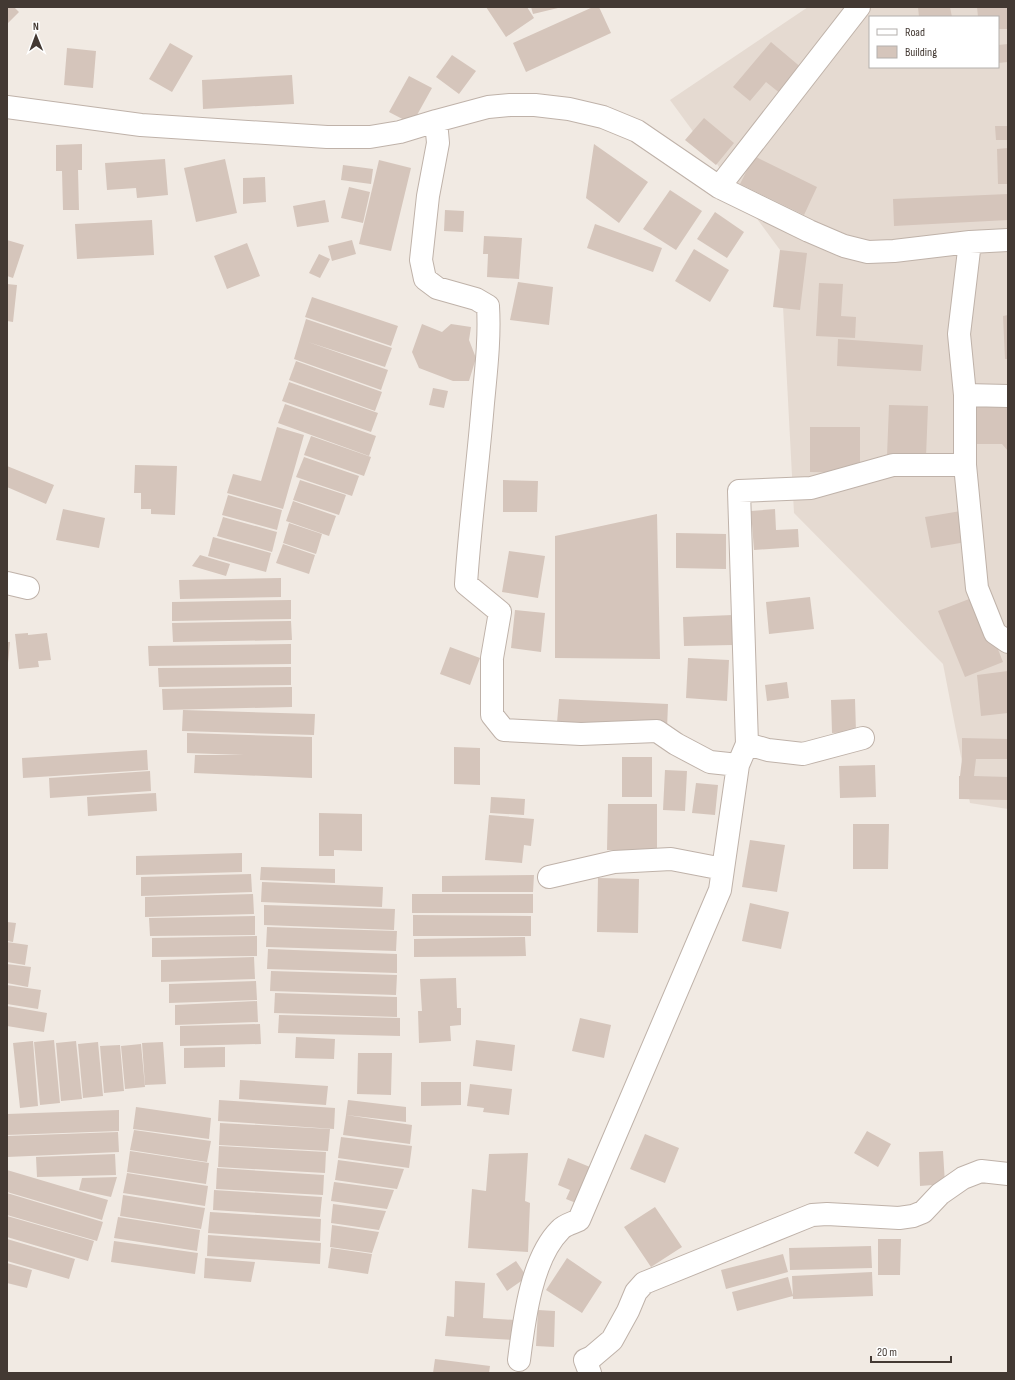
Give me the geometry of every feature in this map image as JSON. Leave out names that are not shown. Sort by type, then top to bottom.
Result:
[{"type":"street","points":[[719,187],[859,7]]},
{"type":"street","points":[[7,107],[141,125],[327,137],[370,138],[400,132],[488,107],[535,105],[569,109],[603,117],[637,131],[719,187],[809,231],[844,246],[868,252],[894,251],[970,242],[1008,240]]},
{"type":"street","points":[[436,121],[438,143],[428,196],[421,260],[425,279],[437,288],[476,299],[488,306],[485,387],[469,540],[466,584],[500,612],[492,658],[492,715],[504,730],[581,734],[657,731],[676,744],[710,762],[738,765]]},
{"type":"street","points":[[970,242],[959,334],[965,395],[965,465],[977,588],[996,633],[1008,642]]},
{"type":"street","points":[[965,395],[1008,396]]},
{"type":"street","points":[[519,1360],[525,1316],[538,1267],[549,1242],[561,1228],[579,1220],[720,890],[738,765],[747,744],[739,491],[811,488],[893,465],[965,465]]},
{"type":"street","points":[[7,583],[28,588]]},
{"type":"street","points":[[747,744],[768,750],[803,754],[863,738]]},
{"type":"street","points":[[549,876],[614,862],[671,859],[723,869]]},
{"type":"street","points":[[590,1373],[585,1360],[592,1357],[612,1340],[628,1311],[636,1292],[644,1283],[812,1215],[827,1214],[899,1218],[913,1216],[923,1212],[940,1194],[963,1178],[981,1171],[1008,1174]]},
{"type":"shaded area","points":[[808,7],[1008,7],[1008,809],[970,803],[943,664],[794,513],[780,250],[670,100]]},
{"type":"building","points":[[7,7],[14,7],[19,12],[7,24]]},
{"type":"building","points":[[486,7],[527,7],[534,18],[506,37]]},
{"type":"building","points":[[531,7],[558,7],[558,8],[533,14]]},
{"type":"building","points":[[593,7],[599,7],[611,33],[526,72],[513,43]]},
{"type":"building","points":[[918,7],[950,7],[952,16],[919,16]]},
{"type":"building","points":[[977,7],[1008,7],[1008,29],[999,29],[999,16],[978,16]]},
{"type":"building","points":[[771,42],[803,69],[781,94],[766,82],[750,101],[733,87]]},
{"type":"building","points":[[170,43],[193,56],[172,92],[149,79]]},
{"type":"building","points":[[1008,44],[1008,62],[999,63],[999,45]]},
{"type":"building","points":[[67,48],[96,51],[93,88],[64,85]]},
{"type":"building","points":[[452,55],[476,71],[459,94],[436,77]]},
{"type":"building","points":[[292,75],[294,104],[203,109],[202,80]]},
{"type":"building","points":[[409,76],[432,88],[412,124],[389,112]]},
{"type":"building","points":[[704,118],[734,143],[716,165],[685,140]]},
{"type":"building","points":[[995,126],[1008,126],[1008,140],[996,140]]},
{"type":"building","points":[[82,144],[82,170],[78,170],[79,210],[63,210],[62,171],[56,171],[56,145]]},
{"type":"building","points":[[594,144],[648,182],[619,223],[586,198]]},
{"type":"building","points":[[1008,148],[1008,184],[998,184],[997,149]]},
{"type":"building","points":[[754,156],[817,187],[804,215],[740,184]]},
{"type":"building","points":[[165,159],[168,195],[137,198],[136,188],[107,190],[105,163]]},
{"type":"building","points":[[225,159],[237,213],[196,222],[184,168]]},
{"type":"building","points":[[379,160],[411,168],[391,251],[359,244]]},
{"type":"building","points":[[343,165],[373,169],[371,184],[341,180]]},
{"type":"building","points":[[265,177],[266,202],[243,204],[243,178]]},
{"type":"building","points":[[349,187],[370,192],[363,223],[341,218]]},
{"type":"building","points":[[670,190],[702,211],[676,250],[643,229]]},
{"type":"building","points":[[1008,194],[1008,220],[894,226],[893,199]]},
{"type":"building","points":[[325,200],[329,222],[297,227],[293,206]]},
{"type":"building","points":[[445,210],[464,211],[463,232],[444,231]]},
{"type":"building","points":[[715,212],[744,232],[727,258],[697,239]]},
{"type":"building","points":[[152,220],[154,255],[77,259],[75,224]]},
{"type":"building","points":[[595,224],[662,248],[653,272],[587,248]]},
{"type":"building","points":[[484,236],[522,238],[519,279],[487,277],[488,254],[483,254]]},
{"type":"building","points":[[7,240],[24,245],[13,278],[7,276]]},
{"type":"building","points":[[352,240],[356,254],[332,261],[328,246]]},
{"type":"building","points":[[247,243],[260,276],[227,289],[214,256]]},
{"type":"building","points":[[694,249],[729,270],[710,302],[675,281]]},
{"type":"building","points":[[780,250],[807,253],[800,310],[773,307]]},
{"type":"building","points":[[319,254],[330,259],[320,278],[309,273]]},
{"type":"building","points":[[518,282],[553,287],[549,325],[510,320]]},
{"type":"building","points":[[819,283],[843,284],[841,316],[856,317],[855,338],[816,336]]},
{"type":"building","points":[[7,284],[17,285],[13,322],[7,321]]},
{"type":"building","points":[[312,297],[398,326],[391,346],[305,317]]},
{"type":"building","points":[[1008,315],[1008,359],[1005,359],[1003,316]]},
{"type":"building","points":[[306,319],[392,348],[385,367],[308,342],[388,370],[381,390],[294,359]]},
{"type":"building","points":[[422,324],[442,332],[451,324],[471,327],[469,340],[476,358],[469,381],[453,381],[419,368],[412,352]]},
{"type":"building","points":[[838,339],[923,345],[921,371],[837,366]]},
{"type":"building","points":[[296,361],[382,392],[375,411],[289,380]]},
{"type":"building","points":[[289,382],[378,413],[371,432],[282,401]]},
{"type":"building","points":[[433,388],[448,391],[444,408],[429,405]]},
{"type":"building","points":[[285,404],[376,436],[369,456],[278,423]]},
{"type":"building","points":[[889,405],[928,406],[926,457],[887,456]]},
{"type":"building","points":[[975,405],[1008,405],[1008,451],[1002,444],[975,444]]},
{"type":"building","points":[[277,427],[304,435],[283,509],[227,493],[233,474],[261,481]]},
{"type":"building","points":[[810,427],[860,427],[860,473],[810,472]]},
{"type":"building","points":[[311,436],[371,457],[364,476],[304,455]]},
{"type":"building","points":[[304,457],[359,476],[352,496],[296,477]]},
{"type":"building","points":[[135,465],[177,466],[175,515],[151,514],[151,509],[141,509],[141,493],[134,493]]},
{"type":"building","points":[[7,466],[54,485],[46,504],[7,487]]},
{"type":"building","points":[[300,480],[346,495],[339,515],[293,500]]},
{"type":"building","points":[[503,480],[538,481],[537,512],[503,512]]},
{"type":"building","points":[[228,495],[282,510],[277,530],[222,515]]},
{"type":"building","points":[[293,501],[336,516],[329,536],[286,521]]},
{"type":"building","points":[[63,509],[105,518],[99,548],[56,540]]},
{"type":"building","points":[[775,509],[776,530],[798,529],[799,547],[754,550],[751,511]]},
{"type":"building","points":[[967,510],[972,541],[931,548],[925,517]]},
{"type":"building","points":[[657,514],[660,659],[555,658],[555,536]]},
{"type":"building","points":[[223,517],[277,532],[272,552],[217,536]]},
{"type":"building","points":[[289,523],[322,534],[316,554],[283,543]]},
{"type":"building","points":[[676,533],[726,534],[726,569],[676,568]]},
{"type":"building","points":[[213,537],[271,553],[266,572],[208,556]]},
{"type":"building","points":[[283,544],[315,555],[309,574],[276,563]]},
{"type":"building","points":[[509,551],[545,556],[538,598],[502,592]]},
{"type":"building","points":[[200,555],[230,564],[226,576],[192,566]]},
{"type":"building","points":[[281,578],[281,597],[180,599],[179,580]]},
{"type":"building","points":[[977,596],[1003,662],[965,677],[938,611]]},
{"type":"building","points":[[810,597],[814,629],[769,634],[766,602]]},
{"type":"building","points":[[291,600],[291,619],[172,621],[172,602]]},
{"type":"building","points":[[515,610],[545,613],[541,652],[511,648]]},
{"type":"building","points":[[733,615],[733,645],[684,646],[683,617]]},
{"type":"building","points":[[291,621],[292,640],[173,642],[172,623]]},
{"type":"building","points":[[28,633],[28,635],[47,633],[51,660],[38,661],[39,667],[19,669],[15,634]]},
{"type":"building","points":[[7,642],[10,642],[8,663],[7,663]]},
{"type":"building","points":[[291,644],[291,664],[149,666],[148,646]]},
{"type":"building","points":[[450,647],[480,658],[470,685],[440,674]]},
{"type":"building","points":[[688,658],[729,660],[727,701],[686,698]]},
{"type":"building","points":[[291,667],[291,685],[159,687],[158,668]]},
{"type":"building","points":[[1008,671],[1008,713],[981,716],[977,675]]},
{"type":"building","points":[[787,682],[789,698],[767,701],[765,685]]},
{"type":"building","points":[[292,687],[292,707],[163,710],[162,689]]},
{"type":"building","points":[[559,699],[668,704],[667,729],[557,723]]},
{"type":"building","points":[[855,699],[856,732],[832,733],[831,700]]},
{"type":"building","points":[[183,710],[315,714],[314,735],[182,731]]},
{"type":"building","points":[[187,733],[312,737],[312,778],[194,773],[195,755],[244,755],[187,753]]},
{"type":"building","points":[[962,738],[1008,739],[1008,759],[976,759],[974,776],[1008,777],[1008,800],[959,799]]},
{"type":"building","points":[[454,747],[480,748],[480,785],[454,784]]},
{"type":"building","points":[[147,750],[148,770],[23,778],[22,758]]},
{"type":"building","points":[[622,757],[652,757],[652,797],[622,797]]},
{"type":"building","points":[[875,765],[876,797],[840,798],[839,766]]},
{"type":"building","points":[[665,770],[687,771],[685,811],[663,810]]},
{"type":"building","points":[[150,771],[151,791],[50,798],[49,778]]},
{"type":"building","points":[[696,783],[718,785],[715,815],[692,813]]},
{"type":"building","points":[[156,793],[157,811],[88,816],[87,797]]},
{"type":"building","points":[[491,797],[525,799],[524,815],[490,813]]},
{"type":"building","points":[[608,804],[657,804],[657,850],[607,850]]},
{"type":"building","points":[[319,813],[362,814],[362,851],[334,850],[334,856],[319,856]]},
{"type":"building","points":[[489,815],[534,819],[531,846],[524,845],[522,863],[485,860]]},
{"type":"building","points":[[853,824],[889,824],[888,869],[853,869]]},
{"type":"building","points":[[750,840],[785,845],[777,892],[742,887]]},
{"type":"building","points":[[242,853],[242,872],[136,875],[136,856]]},
{"type":"building","points":[[261,867],[335,869],[335,883],[260,880]]},
{"type":"building","points":[[251,874],[252,892],[141,896],[141,877]]},
{"type":"building","points":[[534,875],[533,892],[442,892],[442,876]]},
{"type":"building","points":[[598,878],[639,879],[638,933],[597,932]]},
{"type":"building","points":[[262,882],[383,887],[382,907],[261,902]]},
{"type":"building","points":[[253,894],[254,914],[145,917],[145,897]]},
{"type":"building","points":[[412,894],[533,894],[533,913],[412,913]]},
{"type":"building","points":[[750,903],[789,912],[781,949],[742,941]]},
{"type":"building","points":[[264,905],[395,909],[394,930],[264,925]]},
{"type":"building","points":[[413,915],[531,916],[531,936],[413,936]]},
{"type":"building","points":[[255,916],[255,935],[150,936],[149,918]]},
{"type":"building","points":[[7,922],[16,923],[13,942],[7,941]]},
{"type":"building","points":[[267,927],[397,931],[396,951],[266,947]]},
{"type":"building","points":[[257,936],[257,956],[152,957],[152,938]]},
{"type":"building","points":[[525,937],[526,956],[414,957],[414,939]]},
{"type":"building","points":[[7,942],[28,945],[25,965],[7,962]]},
{"type":"building","points":[[268,949],[397,954],[397,973],[267,969]]},
{"type":"building","points":[[254,957],[255,979],[161,982],[161,960]]},
{"type":"building","points":[[7,964],[31,967],[28,987],[7,983]]},
{"type":"building","points":[[271,971],[397,975],[396,995],[270,991]]},
{"type":"building","points":[[456,978],[457,1008],[461,1008],[461,1025],[450,1026],[451,1041],[419,1043],[418,1011],[422,1011],[420,979]]},
{"type":"building","points":[[256,981],[257,1000],[169,1003],[169,984]]},
{"type":"building","points":[[7,985],[41,990],[38,1009],[7,1004]]},
{"type":"building","points":[[275,993],[397,997],[397,1017],[274,1013]]},
{"type":"building","points":[[257,1001],[258,1022],[175,1025],[175,1005]]},
{"type":"building","points":[[7,1006],[47,1013],[44,1032],[7,1026]]},
{"type":"building","points":[[279,1015],[400,1018],[400,1036],[278,1033]]},
{"type":"building","points":[[580,1018],[611,1025],[604,1058],[572,1051]]},
{"type":"building","points":[[260,1024],[261,1044],[180,1046],[180,1026]]},
{"type":"building","points":[[296,1037],[335,1039],[334,1059],[295,1058]]},
{"type":"building","points":[[54,1040],[60,1103],[40,1105],[34,1042]]},
{"type":"building","points":[[476,1040],[515,1045],[512,1071],[473,1066]]},
{"type":"building","points":[[33,1041],[38,1106],[20,1108],[13,1043]]},
{"type":"building","points":[[76,1041],[82,1099],[61,1101],[56,1043]]},
{"type":"building","points":[[98,1042],[103,1096],[83,1098],[78,1044]]},
{"type":"building","points":[[163,1042],[166,1084],[145,1085],[142,1043]]},
{"type":"building","points":[[141,1044],[145,1087],[125,1089],[121,1046]]},
{"type":"building","points":[[120,1045],[124,1091],[104,1093],[100,1046]]},
{"type":"building","points":[[225,1047],[225,1067],[184,1068],[184,1048]]},
{"type":"building","points":[[358,1053],[392,1053],[391,1095],[357,1094]]},
{"type":"building","points":[[240,1080],[328,1086],[326,1105],[239,1099]]},
{"type":"building","points":[[421,1082],[461,1082],[461,1105],[421,1106]]},
{"type":"building","points":[[470,1084],[512,1089],[509,1115],[483,1112],[484,1108],[467,1106]]},
{"type":"building","points":[[219,1100],[335,1108],[334,1129],[218,1121]]},
{"type":"building","points":[[348,1100],[406,1107],[406,1122],[346,1115]]},
{"type":"building","points":[[136,1107],[211,1118],[209,1139],[133,1129]]},
{"type":"building","points":[[119,1110],[119,1131],[7,1135],[7,1114]]},
{"type":"building","points":[[346,1115],[412,1125],[410,1144],[343,1135]]},
{"type":"building","points":[[220,1123],[330,1129],[328,1151],[219,1145]]},
{"type":"building","points":[[134,1130],[211,1141],[207,1162],[130,1150]]},
{"type":"building","points":[[867,1131],[891,1144],[878,1167],[854,1153]]},
{"type":"building","points":[[118,1132],[119,1152],[7,1157],[7,1136]]},
{"type":"building","points":[[645,1134],[679,1148],[665,1183],[630,1169]]},
{"type":"building","points":[[341,1137],[412,1146],[409,1168],[338,1158]]},
{"type":"building","points":[[219,1146],[326,1152],[325,1173],[218,1167]]},
{"type":"building","points":[[130,1151],[209,1163],[206,1184],[127,1172]]},
{"type":"building","points":[[943,1151],[945,1184],[920,1186],[919,1152]]},
{"type":"building","points":[[528,1153],[525,1201],[530,1203],[528,1252],[468,1248],[472,1189],[486,1191],[489,1154]]},
{"type":"building","points":[[115,1154],[116,1175],[37,1177],[36,1157]]},
{"type":"building","points":[[568,1158],[590,1167],[576,1203],[566,1199],[570,1190],[558,1185]]},
{"type":"building","points":[[338,1160],[404,1169],[397,1189],[335,1180]]},
{"type":"building","points":[[217,1168],[324,1175],[323,1195],[216,1189]]},
{"type":"building","points":[[7,1170],[108,1200],[102,1220],[7,1192]]},
{"type":"building","points":[[127,1173],[208,1186],[205,1206],[123,1193]]},
{"type":"building","points":[[117,1177],[111,1197],[79,1190],[82,1178]]},
{"type":"building","points":[[334,1182],[394,1190],[387,1209],[331,1201]]},
{"type":"building","points":[[214,1190],[322,1197],[320,1217],[213,1210]]},
{"type":"building","points":[[7,1193],[103,1222],[97,1241],[7,1215]]},
{"type":"building","points":[[123,1195],[205,1208],[201,1229],[120,1216]]},
{"type":"building","points":[[333,1204],[386,1211],[379,1230],[331,1223]]},
{"type":"building","points":[[655,1207],[682,1247],[651,1267],[624,1227]]},
{"type":"building","points":[[210,1212],[321,1219],[320,1241],[208,1233]]},
{"type":"building","points":[[7,1216],[94,1241],[88,1261],[7,1237]]},
{"type":"building","points":[[118,1217],[200,1230],[197,1251],[114,1238]]},
{"type":"building","points":[[332,1225],[379,1232],[372,1253],[330,1247]]},
{"type":"building","points":[[208,1235],[321,1243],[320,1264],[207,1256]]},
{"type":"building","points":[[7,1239],[75,1259],[69,1279],[7,1261]]},
{"type":"building","points":[[878,1239],[901,1239],[900,1275],[878,1275]]},
{"type":"building","points":[[114,1241],[198,1253],[195,1274],[111,1262]]},
{"type":"building","points":[[871,1246],[872,1268],[790,1270],[789,1248]]},
{"type":"building","points":[[331,1248],[372,1254],[368,1274],[328,1268]]},
{"type":"building","points":[[783,1254],[788,1272],[726,1289],[721,1270]]},
{"type":"building","points":[[205,1258],[255,1262],[251,1282],[204,1278]]},
{"type":"building","points":[[567,1258],[602,1282],[582,1313],[546,1290]]},
{"type":"building","points":[[516,1261],[527,1277],[507,1291],[496,1274]]},
{"type":"building","points":[[7,1263],[32,1270],[27,1288],[7,1283]]},
{"type":"building","points":[[872,1272],[873,1296],[793,1299],[792,1276]]},
{"type":"building","points":[[788,1277],[793,1296],[737,1311],[732,1292]]},
{"type":"building","points":[[455,1281],[485,1283],[483,1318],[515,1320],[514,1340],[445,1336],[447,1316],[454,1317]]},
{"type":"building","points":[[538,1310],[555,1311],[554,1347],[536,1346]]},
{"type":"building","points":[[435,1359],[490,1366],[489,1373],[433,1373]]}]
